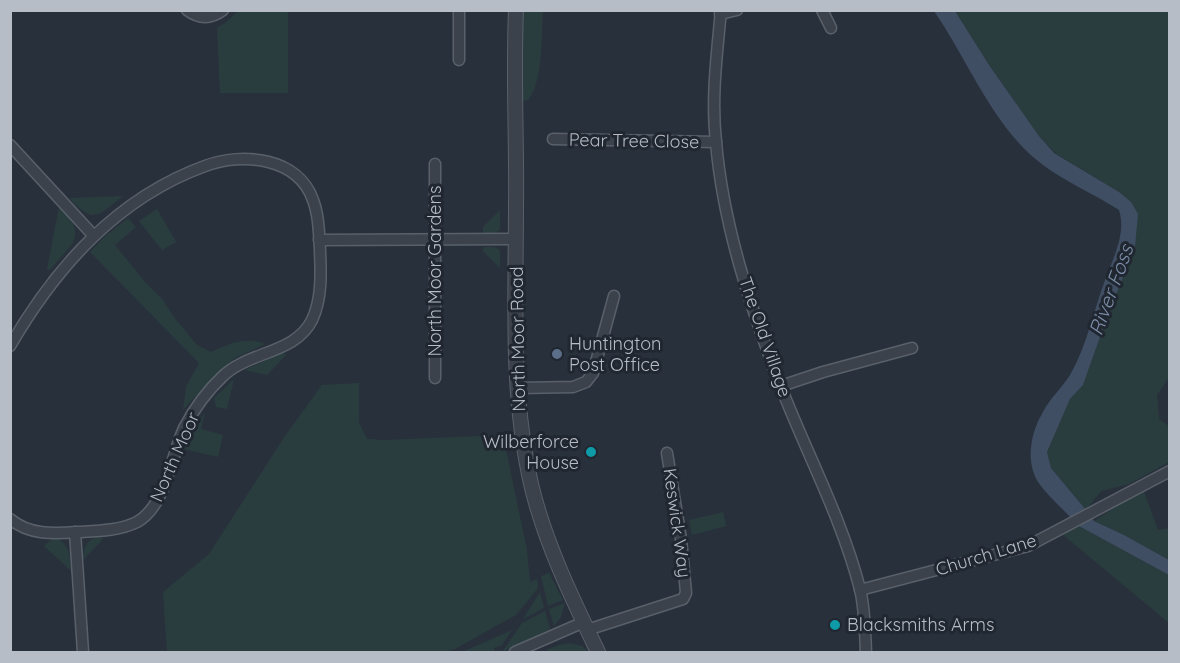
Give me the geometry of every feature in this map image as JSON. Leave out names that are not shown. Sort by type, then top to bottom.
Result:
[{"type":"street","points":[[187,10],[202,17],[218,15],[223,10]]},
{"type":"street","points":[[459,10],[459,60]]},
{"type":"street","name":"North Moor Road","points":[[516,10],[517,388],[522,435],[533,490],[546,533],[598,652]]},
{"type":"street","points":[[721,12],[737,10]]},
{"type":"street","points":[[822,10],[831,28]]},
{"type":"street","name":"The Old Village","points":[[721,12],[715,85],[716,142],[735,243],[753,309],[781,386],[840,526],[860,590],[866,652]]},
{"type":"street","name":"Pear Tree Close","points":[[553,140],[716,142]]},
{"type":"street","points":[[10,145],[93,235]]},
{"type":"street","name":"North Moor","points":[[10,346],[57,275],[93,235],[124,209],[178,177],[228,159],[267,161],[284,166],[298,176],[313,199],[318,217],[321,264],[318,306],[304,332],[296,340],[236,365],[200,402],[185,426],[165,485],[157,502],[148,513],[138,521],[123,527],[75,532],[46,533],[30,530],[10,519]]},
{"type":"street","name":"North Moor Gardens","points":[[435,164],[435,378]]},
{"type":"street","points":[[319,240],[516,239]]},
{"type":"street","points":[[517,388],[573,387],[586,382],[592,373],[614,296]]},
{"type":"street","points":[[781,386],[912,348]]},
{"type":"street","name":"Keswick Way","points":[[515,652],[586,626],[683,599],[686,593],[681,539],[667,453]]},
{"type":"street","name":"Church Lane","points":[[860,590],[1028,546],[1170,471]]},
{"type":"street","points":[[75,532],[83,652]]},
{"type":"shaded area","points":[[238,11],[288,11],[288,93],[220,93],[217,27],[224,24]]},
{"type":"shaded area","points":[[523,11],[543,11],[541,57],[537,81],[528,100],[524,101],[522,97]]},
{"type":"shaded area","points":[[955,11],[1169,11],[1170,376],[1157,395],[1159,419],[1169,426],[1169,462],[1129,484],[1101,491],[1086,510],[1051,468],[1047,452],[1070,399],[1083,385],[1135,246],[1119,192],[1055,153],[1039,136],[989,65]]},
{"type":"shaded area","points":[[123,196],[96,215],[85,212],[69,198]]},
{"type":"shaded area","points":[[59,207],[73,223],[75,237],[73,243],[50,270],[47,269]]},
{"type":"shaded area","points":[[157,209],[176,242],[162,250],[139,221]]},
{"type":"shaded area","points":[[500,210],[500,230],[494,233],[483,233],[483,227]]},
{"type":"shaded area","points":[[128,218],[136,227],[115,245],[163,300],[197,345],[211,352],[244,341],[265,344],[235,358],[215,375],[183,410],[186,387],[199,363],[90,252],[104,237]]},
{"type":"shaded area","points":[[483,247],[494,247],[500,250],[500,268],[483,251]]},
{"type":"shaded area","points":[[283,353],[286,355],[267,375],[244,370]]},
{"type":"shaded area","points":[[234,379],[227,409],[216,407],[214,398]]},
{"type":"shaded area","points":[[359,383],[359,422],[367,439],[503,435],[527,550],[530,582],[537,579],[538,588],[516,615],[455,649],[444,652],[167,652],[163,592],[209,554],[285,436],[322,385]]},
{"type":"shaded area","points":[[205,412],[201,429],[223,435],[218,457],[184,449],[191,432]]},
{"type":"shaded area","points":[[1143,489],[1158,530],[1169,528],[1169,560],[1094,521]]},
{"type":"shaded area","points":[[723,512],[726,526],[692,535],[689,520]]},
{"type":"shaded area","points":[[1077,525],[1169,575],[1169,623],[1063,535]]},
{"type":"shaded area","points":[[100,536],[103,539],[83,560],[87,544]]},
{"type":"shaded area","points":[[54,537],[66,546],[71,571],[44,546]]},
{"type":"shaded area","points":[[549,573],[563,600],[548,606],[541,576]]},
{"type":"shaded area","points":[[540,592],[544,608],[523,619]]},
{"type":"shaded area","points":[[565,603],[561,617],[554,626],[549,609]]},
{"type":"shaded area","points":[[545,611],[550,629],[502,652],[522,623]]},
{"type":"shaded area","points":[[512,630],[502,645],[494,648],[495,652],[462,652]]},
{"type":"shaded area","points":[[570,643],[582,646],[589,652],[547,652],[548,649]]},
{"type":"water","name":"River Foss","points":[[934,11],[955,11],[989,65],[1039,136],[1054,153],[1119,192],[1131,202],[1138,214],[1135,246],[1083,385],[1070,399],[1047,452],[1051,468],[1086,510],[1072,519],[1038,482],[1032,465],[1031,447],[1039,420],[1049,402],[1070,375],[1086,338],[1119,243],[1121,218],[1119,210],[1043,165],[1010,133]]},
{"type":"water","points":[[1091,517],[1094,521],[1169,560],[1169,575],[1077,525]]},
{"type":"place","name":"Huntington Post Office","points":[[557,354]]},
{"type":"place","name":"Wilberforce House","points":[[591,452]]},
{"type":"place","name":"Blacksmiths Arms","points":[[835,625]]}]
